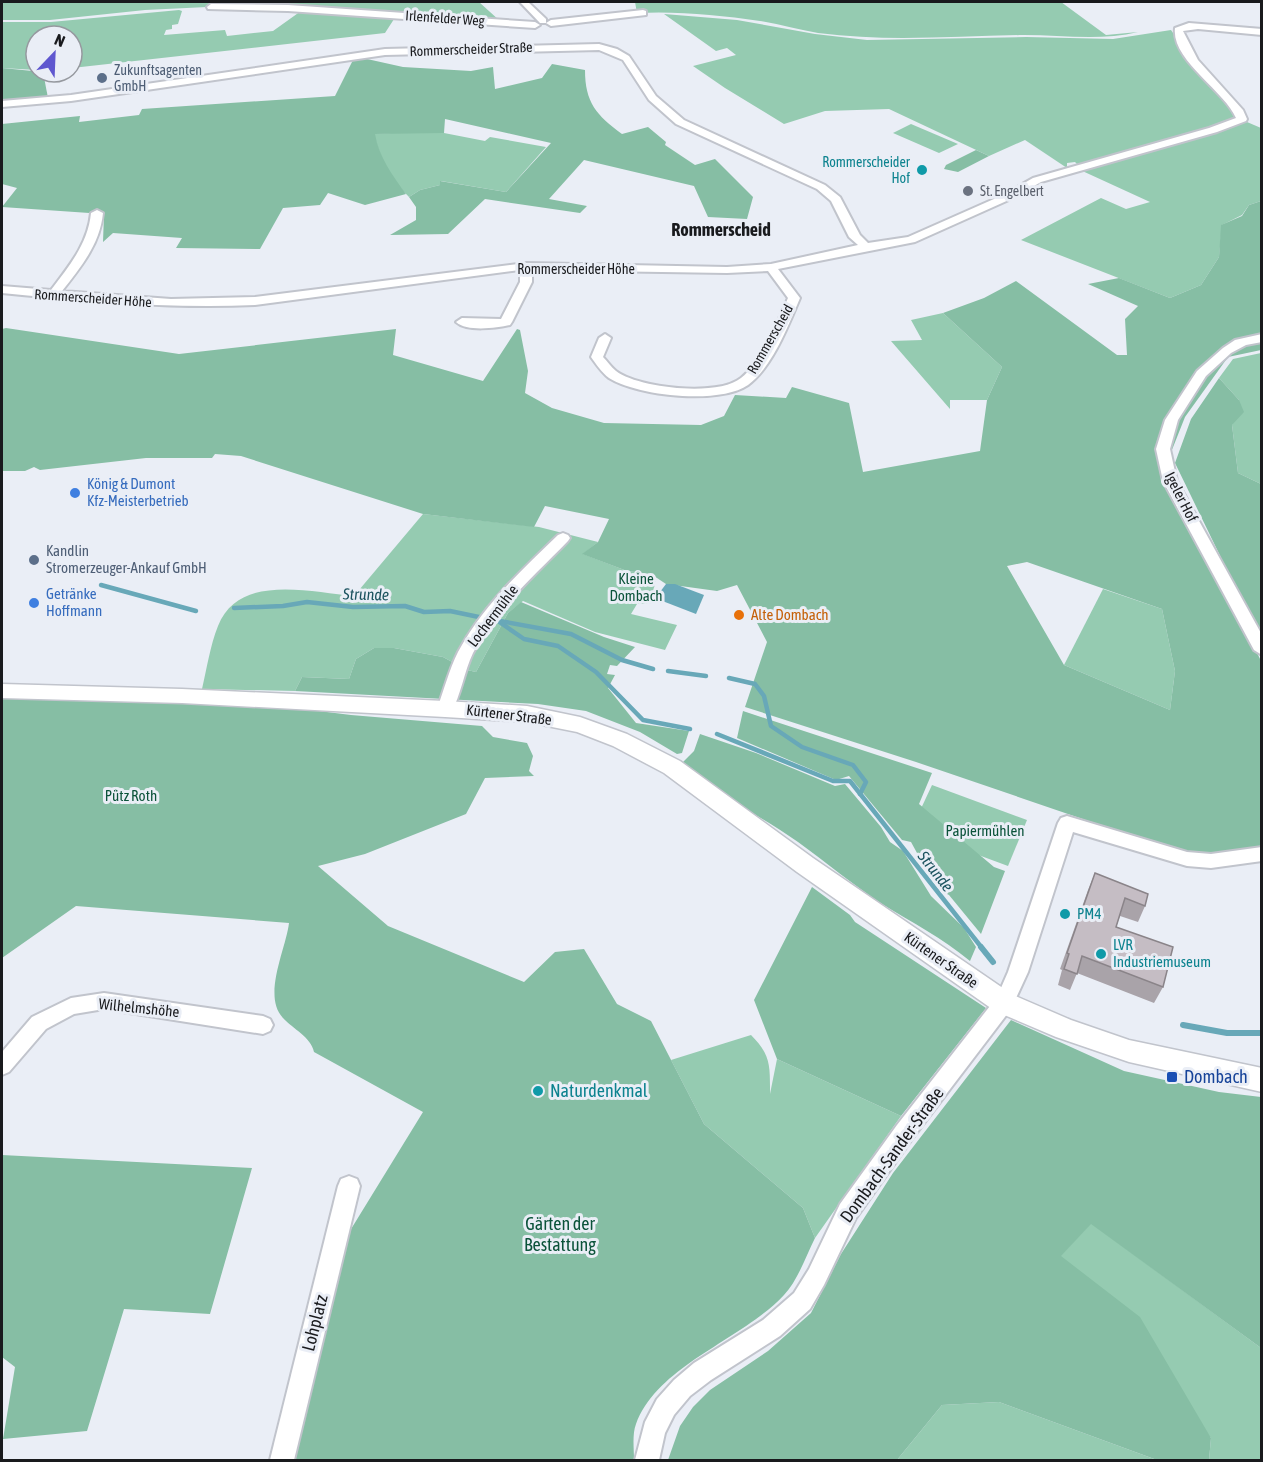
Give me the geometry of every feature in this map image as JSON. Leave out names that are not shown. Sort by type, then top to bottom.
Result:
[{"type":"main road","name":"Kürtener Straße","points":[[2,691],[182,696],[445,709],[527,714],[580,725],[620,740],[669,765],[805,865],[1004,1003],[1065,1029],[1129,1051],[1262,1080]]},
{"type":"street","points":[[525,2],[545,31],[643,13]]},
{"type":"street","name":"Irlenfelder Weg","points":[[211,7],[288,8],[545,31]]},
{"type":"street","name":"Rommerscheider Höhe","points":[[2,290],[171,303],[255,301],[526,266],[727,270],[771,267],[866,247],[890,245],[922,237],[1007,197],[1037,180],[1213,130],[1242,119],[1239,112],[1194,60],[1180,39],[1178,30],[1198,26],[1262,32]]},
{"type":"street","name":"Rommerscheider Straße","points":[[2,104],[70,98],[545,31],[614,51],[626,58],[652,98],[680,122],[821,187],[836,199],[855,237],[866,247]]},
{"type":"street","points":[[53,295],[93,237],[97,225],[97,213]]},
{"type":"street","points":[[462,322],[492,324],[506,322],[526,282],[526,266]]},
{"type":"street","name":"Rommerscheid","points":[[605,338],[597,357],[613,375],[641,384],[687,393],[719,391],[744,383],[759,364],[784,321],[794,298],[771,267]]},
{"type":"street","name":"Igeler Hof","points":[[1262,338],[1240,342],[1216,358],[1184,397],[1163,448],[1170,481],[1262,650]]},
{"type":"street","name":"Lochermühle","points":[[445,709],[466,652],[483,624],[502,599],[563,538]]},
{"type":"street","points":[[1004,1003],[1018,972],[1066,823],[1187,859],[1211,861],[1262,855]]},
{"type":"street","name":"Wilhelmshöhe","points":[[2,1066],[39,1023],[71,1006],[104,1001],[262,1025]]},
{"type":"street","name":"Dombach-Sander-Straße","points":[[647,1461],[648,1444],[656,1418],[676,1393],[699,1372],[755,1338],[793,1310],[807,1294],[847,1213],[1004,1003]]},
{"type":"street","name":"Lohplatz","points":[[282,1461],[349,1186]]},
{"type":"green space","points":[[2,2],[479,2],[500,21],[228,6],[145,10],[50,20],[2,20]]},
{"type":"green space","points":[[635,2],[1061,2],[1106,35],[1138,32],[1096,37],[844,36],[714,15],[637,13]]},
{"type":"green space","points":[[179,10],[182,11],[178,24],[172,25],[172,29],[166,30],[164,35],[225,30],[227,36],[273,31],[301,11],[396,16],[385,33],[84,67],[84,24],[24,24],[24,69],[2,68],[2,22],[51,22]]},
{"type":"green space","points":[[664,14],[737,20],[815,34],[867,40],[1026,37],[1113,39],[1171,30],[1236,114],[1235,118],[1228,122],[1088,163],[1078,165],[1075,162],[1067,163],[1067,168],[1025,140],[989,156],[889,109],[825,111],[784,124],[693,66],[736,55],[727,48],[716,51]]},
{"type":"green space","points":[[354,58],[403,67],[471,71],[493,67],[495,89],[542,78],[552,64],[585,70],[590,99],[605,120],[622,134],[648,127],[666,142],[665,145],[695,165],[715,159],[753,197],[747,219],[708,217],[694,186],[584,160],[549,199],[587,206],[580,213],[485,199],[448,234],[390,235],[416,220],[416,207],[409,197],[420,190],[440,185],[440,181],[506,192],[551,143],[445,119],[444,133],[375,134],[383,158],[406,194],[365,205],[328,193],[320,205],[283,208],[260,249],[176,248],[182,238],[113,233],[103,242],[104,214],[2,207],[17,188],[2,184],[2,124],[80,116],[79,122],[139,115],[142,109],[335,96]]},
{"type":"green space","points":[[2,68],[24,70],[24,84],[45,84],[48,98],[2,101]]},
{"type":"green space","points":[[1247,122],[1261,128],[1261,201],[1249,205],[1242,215],[1222,225],[1219,257],[1201,285],[1170,298],[1021,240],[1101,198],[1126,209],[1150,202],[1078,169]]},
{"type":"green space","points":[[911,124],[958,144],[939,153],[893,133]]},
{"type":"green space","points":[[444,133],[485,141],[490,137],[546,147],[506,192],[441,181],[440,185],[420,190],[409,197],[387,168],[374,134]]},
{"type":"green space","points":[[976,150],[989,156],[958,172],[944,169],[946,165]]},
{"type":"green space","points":[[1261,201],[1261,335],[1235,342],[1226,347],[1210,362],[1189,395],[1224,354],[1261,338],[1261,350],[1228,357],[1185,417],[1162,475],[1218,573],[1261,661],[1261,849],[1191,856],[916,762],[745,707],[767,642],[737,585],[717,591],[666,584],[651,574],[627,571],[582,554],[598,542],[609,519],[545,506],[534,527],[423,514],[241,456],[215,454],[212,458],[146,458],[40,470],[34,467],[25,471],[2,471],[2,329],[6,328],[179,354],[396,329],[393,355],[483,381],[517,329],[520,330],[528,371],[525,393],[552,408],[604,423],[701,425],[724,416],[735,395],[786,398],[792,387],[849,403],[863,472],[980,451],[987,400],[1002,367],[943,313],[984,298],[1016,281],[1117,355],[1127,355],[1125,319],[1138,306],[1088,284],[1119,278],[1170,298],[1201,285],[1219,257],[1221,225],[1242,216],[1249,205]],"holes":[[[1027,562],[1162,609],[1175,671],[1170,710],[1064,665],[1007,566]]]},
{"type":"green space","points":[[943,313],[1002,367],[987,400],[950,400],[950,409],[891,341],[922,340],[911,320]]},
{"type":"green space","points":[[1261,353],[1261,484],[1238,473],[1232,425],[1239,400],[1219,378],[1233,359]]},
{"type":"green space","points":[[1219,378],[1239,400],[1244,412],[1232,425],[1238,473],[1261,484],[1261,640],[1175,463],[1191,419]]},
{"type":"green space","name":"Kleine Dombach","points":[[423,514],[539,527],[598,542],[583,554],[627,571],[651,574],[656,579],[654,588],[657,590],[652,603],[637,604],[631,614],[677,625],[665,650],[595,632],[523,601],[508,613],[476,672],[467,670],[443,657],[394,648],[374,648],[356,659],[349,679],[302,677],[295,691],[202,689],[218,626],[228,609],[242,598],[258,592],[277,590],[354,596]]},
{"type":"green space","points":[[1103,589],[1162,609],[1175,671],[1170,710],[1064,665]]},
{"type":"green space","points":[[521,602],[604,637],[635,647],[617,666],[610,665],[607,674],[615,675],[608,688],[636,723],[689,731],[682,753],[677,754],[640,732],[586,711],[538,704],[295,691],[302,677],[349,679],[356,659],[374,648],[394,648],[443,657],[467,670],[476,672],[508,613]]},
{"type":"green space","points":[[2,697],[295,708],[482,726],[493,737],[527,743],[533,756],[529,771],[534,776],[485,778],[466,814],[365,854],[318,866],[388,926],[524,982],[555,952],[584,949],[617,1004],[651,1021],[704,1124],[803,1208],[815,1238],[793,1282],[784,1295],[766,1311],[702,1354],[663,1385],[647,1403],[636,1424],[634,1460],[290,1460],[348,1234],[423,1112],[314,1052],[306,1038],[283,1018],[277,1009],[275,985],[289,923],[76,906],[2,958]]},
{"type":"green space","points":[[743,711],[932,773],[919,804],[994,867],[1005,871],[981,934],[949,895],[941,891],[936,879],[928,873],[911,842],[902,840],[849,776],[836,780],[737,738]]},
{"type":"green space","points":[[700,734],[756,753],[835,786],[845,784],[881,827],[890,842],[903,851],[931,896],[964,928],[976,947],[970,961],[938,938],[871,897],[783,832],[678,767],[694,751]]},
{"type":"green space","name":"Papiermühlen","points":[[932,785],[1027,820],[1008,866],[911,830]]},
{"type":"green space","points":[[812,887],[850,915],[855,922],[986,1008],[901,1116],[777,1059],[754,1000]]},
{"type":"green space","points":[[1011,1020],[1124,1071],[1219,1092],[1261,1097],[1261,1348],[1091,1224],[1061,1256],[1140,1317],[1211,1438],[1209,1460],[1157,1460],[999,1402],[942,1405],[897,1460],[668,1460],[680,1426],[693,1407],[710,1390],[768,1351],[811,1313],[841,1254],[893,1173]]},
{"type":"green space","points":[[751,1035],[766,1055],[770,1076],[770,1094],[777,1059],[901,1116],[815,1238],[803,1208],[704,1124],[671,1060]]},
{"type":"green space","points":[[2,1155],[252,1168],[210,1314],[124,1309],[87,1431],[3,1439],[15,1367],[2,1357]]},
{"type":"green space","points":[[1091,1223],[1261,1348],[1261,1460],[1209,1460],[1211,1438],[1060,1256]]},
{"type":"green space","points":[[999,1402],[1157,1460],[897,1460],[942,1405]]},
{"type":"water","points":[[666,584],[675,584],[704,595],[696,614],[665,602],[657,596]]},
{"type":"building","name":"LVR Industriemuseum","points":[[1095,873],[1148,894],[1145,906],[1125,898],[1116,927],[1173,947],[1163,987],[1082,956],[1077,974],[1064,969],[1069,954],[1067,953]]},
{"type":"waterway","name":"Strunde","points":[[101,585],[196,611]]},
{"type":"waterway","name":"Strunde","points":[[234,608],[283,606],[307,602],[353,607],[405,606],[424,612],[450,611],[498,621],[524,639],[558,646],[596,672],[643,720],[690,729]]},
{"type":"waterway","name":"Strunde","points":[[500,621],[571,634],[622,660],[653,669]]},
{"type":"waterway","name":"Strunde","points":[[668,671],[706,676]]},
{"type":"waterway","name":"Strunde","points":[[729,678],[755,684],[764,696],[771,726],[802,747],[853,765],[866,782],[860,794]]},
{"type":"waterway","name":"Strunde","points":[[717,734],[833,781],[850,781],[860,794]]},
{"type":"waterway","name":"Strunde","points":[[860,794],[982,948]]},
{"type":"waterway","name":"Strunde","points":[[981,947],[993,962]]},
{"type":"waterway","name":"Strunde","points":[[1183,1025],[1227,1033],[1262,1033]]},
{"type":"place","name":"Zukunftsagenten GmbH","points":[[102,78]]},
{"type":"place","name":"Rommerscheider Hof","points":[[922,170]]},
{"type":"place","name":"St. Engelbert","points":[[968,191]]},
{"type":"place","name":"König & Dumont Kfz-Meisterbetrieb","points":[[75,493]]},
{"type":"place","name":"Kandlin Stromerzeuger-Ankauf GmbH","points":[[34,560]]},
{"type":"place","name":"Getränke Hoffmann","points":[[34,603]]},
{"type":"place","name":"Alte Dombach","points":[[739,615]]},
{"type":"place","name":"PM4","points":[[1065,914]]},
{"type":"place","name":"LVR Industriemuseum","points":[[1101,954]]},
{"type":"place","name":"Dombach","points":[[1172,1077]]},
{"type":"place","name":"Naturdenkmal","points":[[538,1091]]},
{"type":"district","name":"Rommerscheid","points":[[721,230]]},
{"type":"park label","name":"Pütz Roth","points":[[131,796]]},
{"type":"park label","name":"Gärten der Bestattung","points":[[560,1234]]}]
